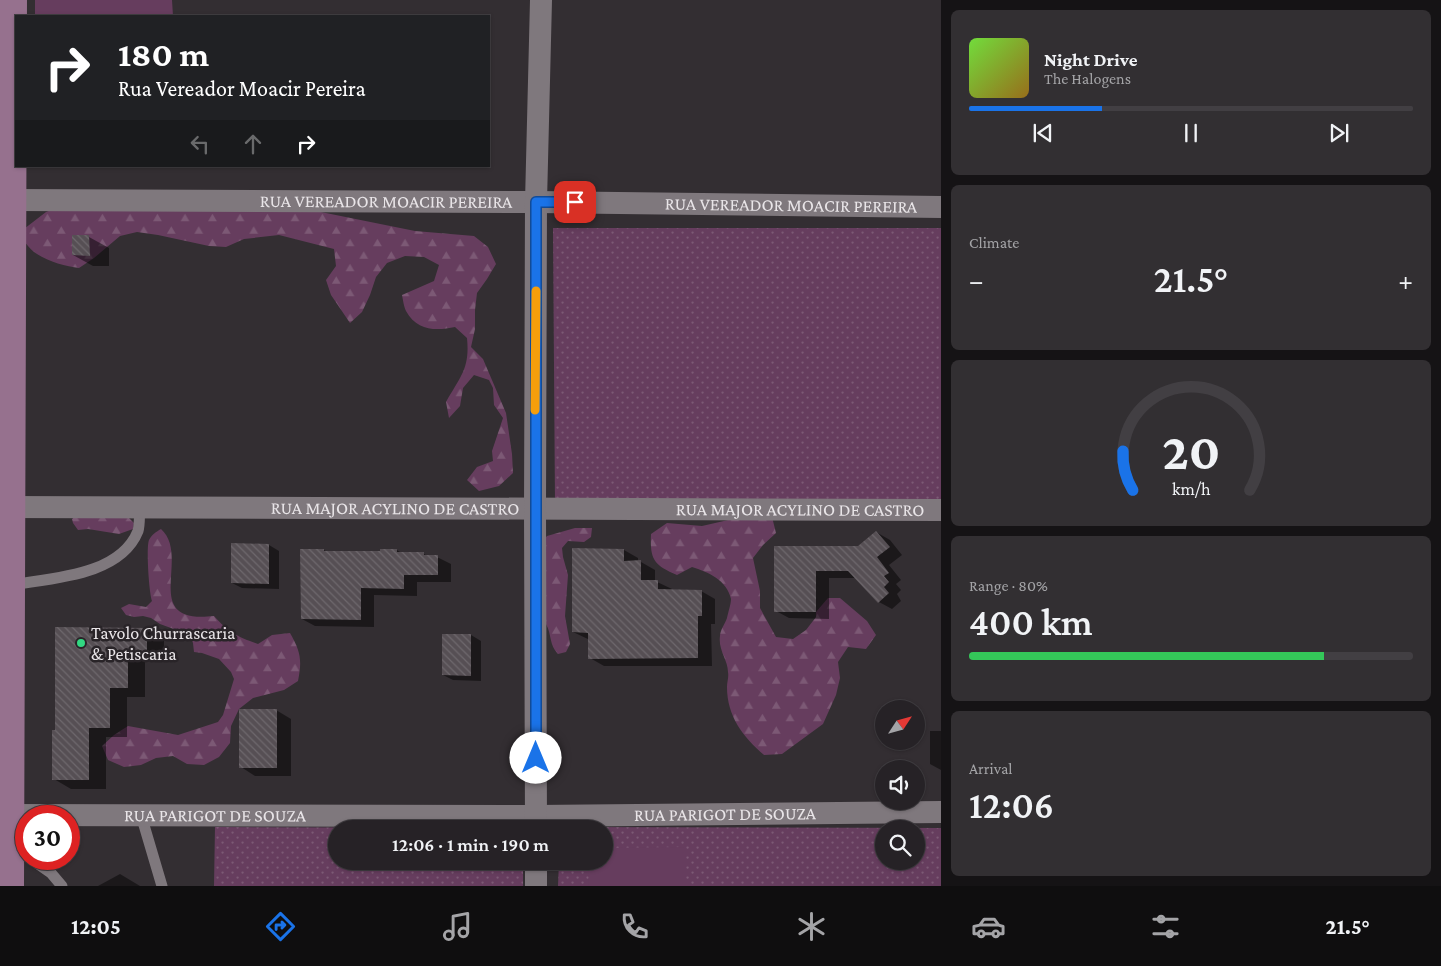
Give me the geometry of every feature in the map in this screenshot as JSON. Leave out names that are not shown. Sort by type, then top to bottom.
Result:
[{"type":"main road","points":[[13,0],[6,507],[12,585],[6,815],[15,835]]},
{"type":"main road","points":[[10,886],[16,870]]},
{"type":"street","points":[[536,820],[536,202],[541,0]]},
{"type":"street","name":"RUA VEREADOR MOACIR PEREIRA","points":[[11,200],[536,202],[941,207]]},
{"type":"street","name":"RUA MAJOR ACYLINO DE CASTRO","points":[[6,507],[941,510]]},
{"type":"street","name":"RUA PARIGOT DE SOUZA","points":[[613,820],[941,812]]},
{"type":"street","name":"RUA PARIGOT DE SOUZA","points":[[6,815],[141,815],[423,820]]},
{"type":"street","points":[[536,870],[536,886]]},
{"type":"lane","points":[[12,585],[91,571],[112,562],[128,548],[138,530],[140,508]]},
{"type":"lane","points":[[141,815],[162,886]]},
{"type":"lane","points":[[47,870],[62,886]]},
{"type":"green space","points":[[35,0],[172,0],[173,15],[35,15]]},
{"type":"green space","points":[[62,206],[306,209],[415,231],[474,236],[488,247],[496,264],[477,293],[475,329],[471,347],[483,359],[506,413],[513,473],[499,486],[479,491],[467,480],[477,467],[493,461],[492,451],[503,418],[494,405],[493,388],[489,380],[474,375],[463,388],[460,406],[449,418],[446,402],[466,365],[467,338],[455,327],[434,329],[421,326],[410,318],[405,309],[402,295],[434,281],[439,265],[424,257],[405,256],[387,263],[376,277],[362,312],[350,323],[331,295],[326,280],[336,266],[334,249],[279,235],[244,239],[226,247],[209,246],[137,232],[120,236],[79,268],[58,264],[38,255],[24,241],[20,232],[46,212]]},
{"type":"green space","points":[[553,228],[941,228],[941,504],[555,504]]},
{"type":"green space","points":[[76,516],[128,517],[134,523],[133,529],[119,534],[88,529],[78,530],[72,519]]},
{"type":"green space","points":[[772,517],[776,533],[753,558],[760,591],[760,608],[776,637],[793,639],[806,630],[816,617],[816,612],[828,598],[840,598],[867,621],[876,635],[866,649],[848,647],[838,662],[840,678],[836,695],[823,724],[782,754],[764,755],[743,733],[733,717],[728,698],[728,668],[720,641],[721,632],[731,603],[729,592],[716,578],[698,569],[692,567],[677,575],[663,568],[652,555],[651,534],[667,523],[702,526],[737,518]]},
{"type":"green space","points":[[575,528],[592,528],[591,537],[584,542],[568,541],[562,548],[568,575],[565,616],[570,644],[566,652],[558,654],[553,647],[546,624],[542,542],[547,536]]},
{"type":"green space","points":[[161,529],[169,541],[172,556],[172,600],[178,610],[191,616],[214,616],[234,633],[258,644],[272,635],[290,633],[298,651],[300,662],[298,681],[284,690],[253,698],[239,709],[231,726],[230,743],[219,757],[204,765],[187,764],[173,756],[156,758],[141,765],[124,767],[108,760],[102,746],[114,735],[128,726],[178,735],[218,722],[223,715],[234,679],[231,672],[219,659],[194,652],[190,635],[160,624],[151,618],[126,615],[121,608],[129,604],[146,607],[152,601],[148,570],[148,545],[151,536]]},
{"type":"green space","points":[[215,827],[328,827],[328,870],[523,870],[523,886],[214,886]]},
{"type":"green space","points":[[613,827],[875,828],[875,870],[925,870],[925,828],[941,828],[941,886],[558,886],[559,870],[613,870]]},
{"type":"green space","points":[[684,847],[684,886],[589,886],[588,870],[613,870],[613,848]]},
{"type":"building","points":[[72,235],[89,235],[90,256],[72,255]]},
{"type":"building","points":[[876,531],[890,547],[877,557],[889,573],[884,576],[889,582],[884,587],[889,593],[878,603],[848,571],[816,571],[816,612],[774,612],[774,546],[858,546]]},
{"type":"building","points":[[231,543],[269,544],[269,584],[231,583]]},
{"type":"building","points":[[572,548],[624,549],[624,561],[641,560],[641,580],[658,580],[658,589],[702,590],[702,616],[698,616],[698,658],[588,659],[588,633],[572,632]]},
{"type":"building","points":[[300,549],[380,551],[380,549],[397,549],[397,552],[424,552],[424,555],[438,555],[438,575],[404,575],[404,589],[361,588],[361,620],[301,619]]},
{"type":"building","points":[[55,627],[147,628],[147,652],[128,651],[128,688],[110,688],[110,728],[89,728],[89,780],[52,780],[52,730],[55,730]]},
{"type":"building","points":[[442,634],[471,634],[471,676],[442,675]]},
{"type":"building","points":[[239,709],[277,709],[277,768],[239,768]]},
{"type":"slow traffic","points":[[535,410],[536,291]]},
{"type":"place","name":"Tavolo Churrascaria & Petiscaria","points":[[81,643]]},
{"type":"route","points":[[536,758],[536,202],[575,202]]}]
